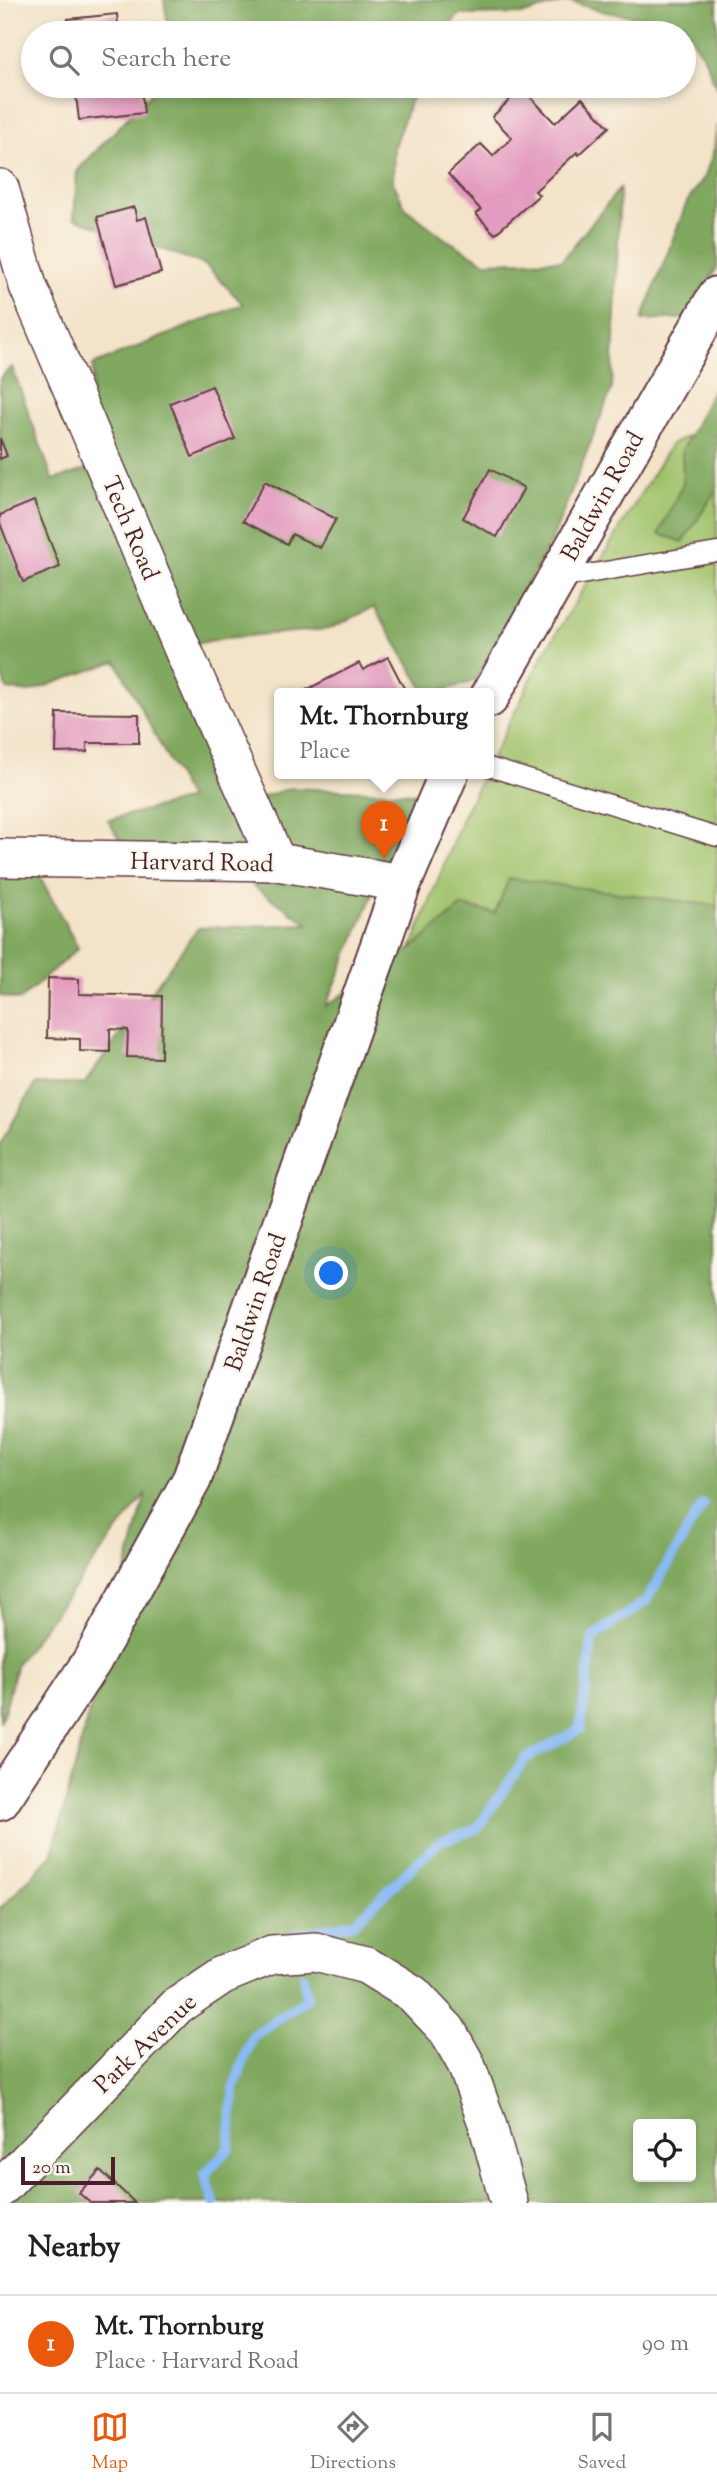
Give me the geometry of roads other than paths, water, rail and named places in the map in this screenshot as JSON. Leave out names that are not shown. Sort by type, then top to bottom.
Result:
[{"type":"street","name":"Tech Road","points":[[0,188],[28,286],[183,650],[277,862]]},
{"type":"street","name":"Baldwin Road","points":[[494,689],[717,296]]},
{"type":"street","name":"Baldwin Road","points":[[0,1801],[92,1661],[192,1479],[402,883],[446,779]]},
{"type":"street","name":"Harvard Road","points":[[0,858],[277,862],[402,883]]},
{"type":"street","name":"Park Avenue","points":[[0,2189],[177,2006],[223,1975],[272,1955],[316,1952],[366,1965],[413,1994],[447,2030],[470,2076],[487,2123],[509,2203]]},
{"type":"lane","points":[[555,580],[717,552]]},
{"type":"lane","points":[[494,769],[717,836]]},
{"type":"waterway","points":[[295,1935],[354,1923],[440,1841],[477,1829],[525,1759],[580,1729],[593,1637],[646,1601],[703,1504]]},
{"type":"waterway","points":[[214,2203],[205,2174],[229,2148],[234,2088],[252,2037],[307,1998],[303,1977]]},
{"type":"place","name":"Mt. Thornburg","points":[[384,859]]}]
